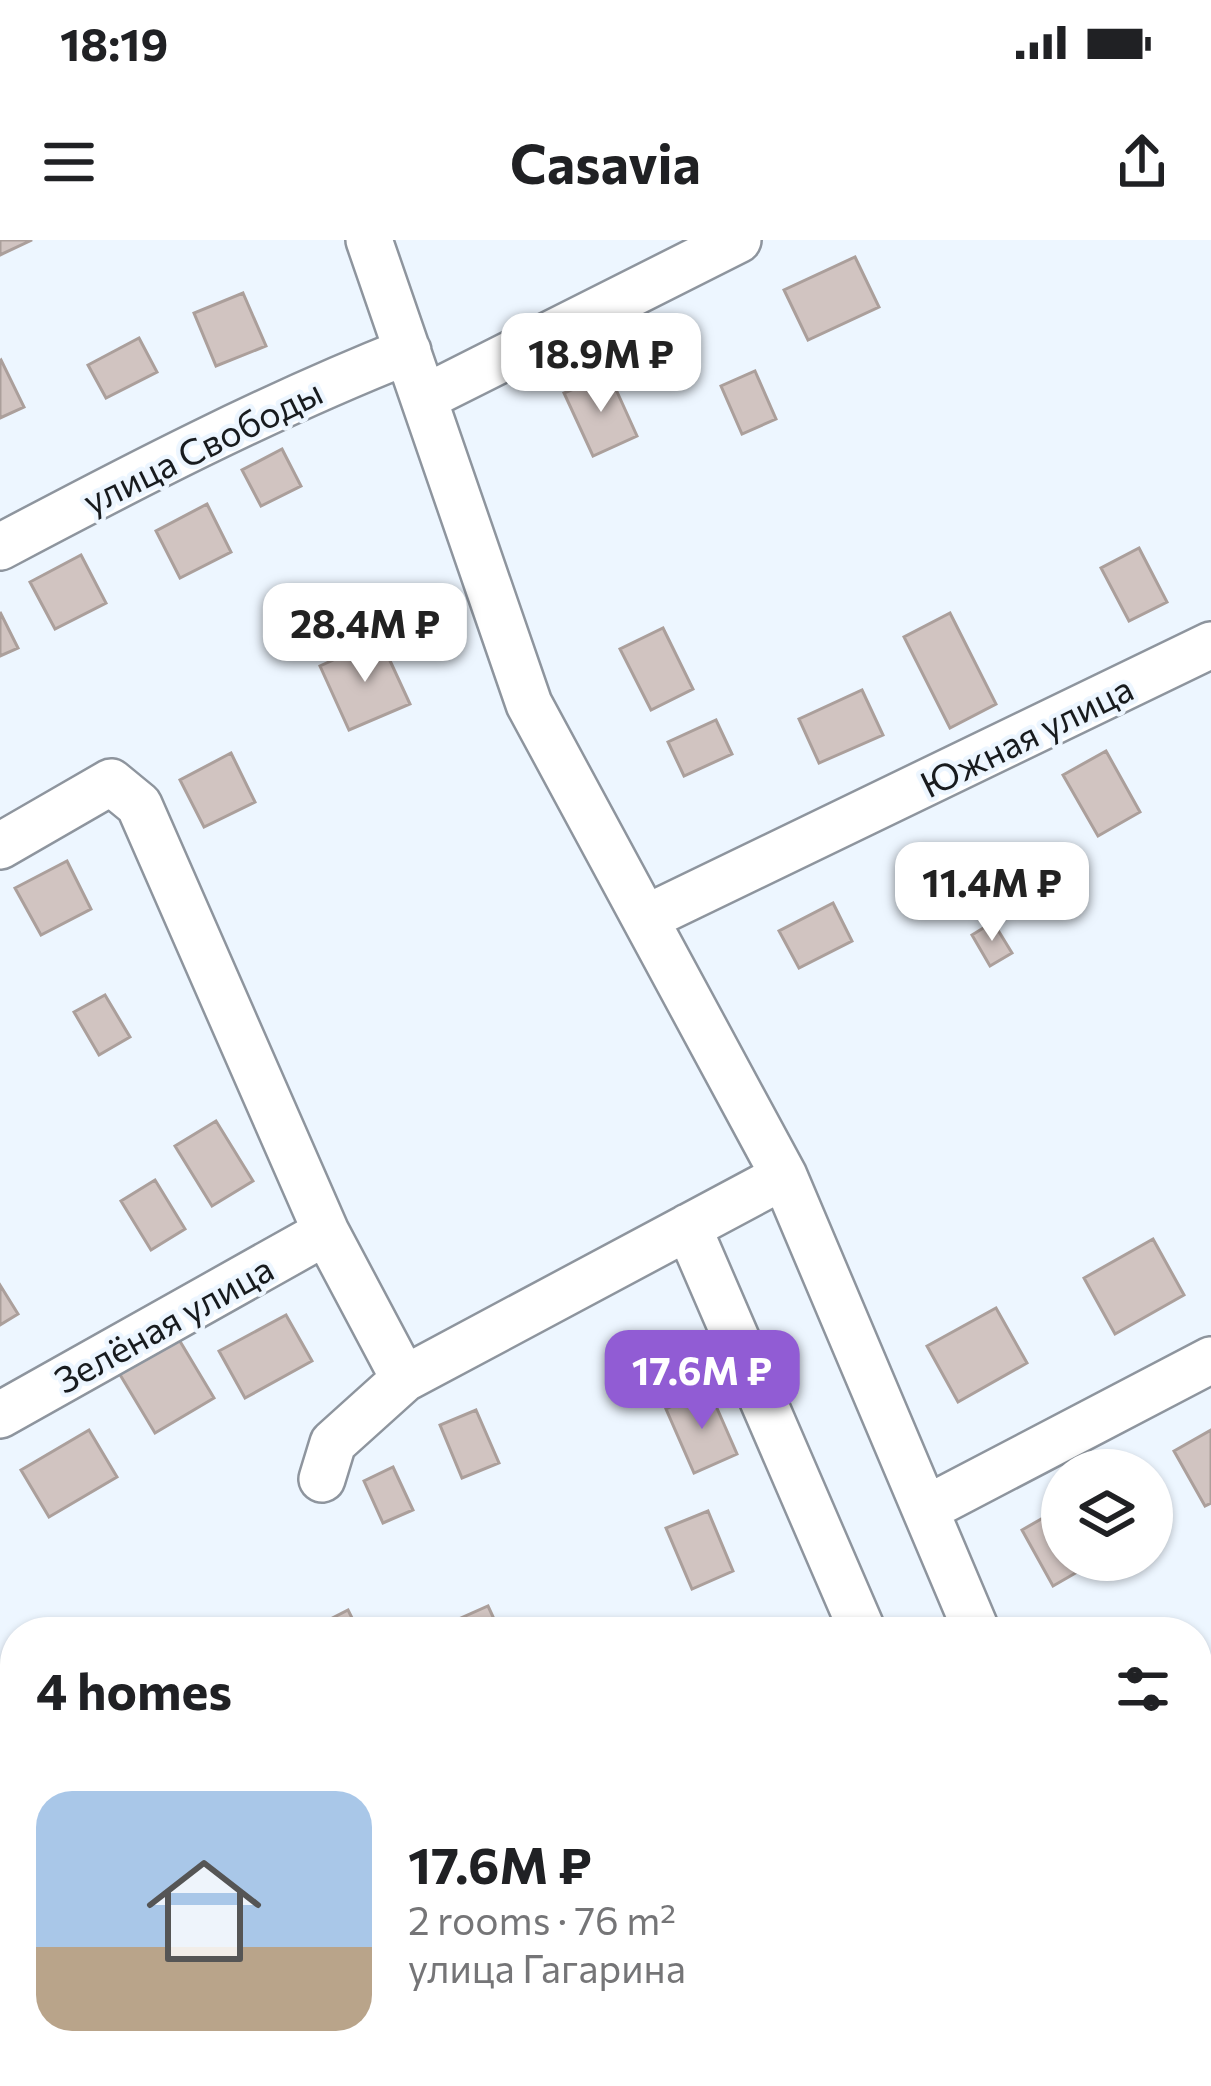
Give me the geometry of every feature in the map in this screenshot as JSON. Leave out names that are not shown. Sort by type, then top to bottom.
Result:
[{"type":"street","points":[[368,240],[529,704],[784,1176],[971,1617]]},
{"type":"street","points":[[424,398],[738,240]]},
{"type":"street","name":"улица Свободы","points":[[0,547],[162,460],[304,392],[408,351]]},
{"type":"street","name":"Южная улица","points":[[646,918],[1211,645]]},
{"type":"street","points":[[0,845],[111,782],[139,805],[326,1232],[404,1379]]},
{"type":"street","points":[[322,1479],[333,1443],[404,1379],[784,1176]]},
{"type":"street","points":[[688,1227],[857,1617]]},
{"type":"street","name":"Зелёная улица","points":[[0,1415],[326,1232]]},
{"type":"street","points":[[926,1509],[1211,1360]]},
{"type":"building","points":[[0,240],[32,240],[0,255]]},
{"type":"building","points":[[855,257],[879,307],[808,340],[784,290]]},
{"type":"building","points":[[243,293],[266,346],[216,366],[194,313]]},
{"type":"building","points":[[139,338],[157,372],[106,398],[88,365]]},
{"type":"building","points":[[0,361],[24,407],[0,418]]},
{"type":"building","points":[[755,371],[776,419],[742,434],[721,386]]},
{"type":"building","points":[[609,374],[637,436],[593,456],[564,393]]},
{"type":"building","points":[[282,449],[301,486],[261,506],[242,470]]},
{"type":"building","points":[[207,504],[231,552],[180,578],[156,531]]},
{"type":"building","points":[[1139,548],[1167,602],[1129,621],[1101,568]]},
{"type":"building","points":[[81,555],[106,603],[55,629],[30,582]]},
{"type":"building","points":[[0,612],[18,648],[0,656]]},
{"type":"building","points":[[950,613],[996,704],[950,728],[904,637]]},
{"type":"building","points":[[663,628],[693,689],[651,710],[620,649]]},
{"type":"building","points":[[380,639],[410,704],[349,730],[320,666]]},
{"type":"building","points":[[862,690],[883,735],[819,763],[799,719]]},
{"type":"building","points":[[716,720],[732,754],[684,776],[668,742]]},
{"type":"building","points":[[1106,751],[1140,812],[1098,836],[1063,775]]},
{"type":"building","points":[[231,753],[255,802],[204,827],[180,780]]},
{"type":"building","points":[[67,861],[91,909],[41,935],[15,888]]},
{"type":"building","points":[[833,903],[852,941],[799,968],[779,931]]},
{"type":"building","points":[[993,922],[1012,953],[990,966],[972,935]]},
{"type":"building","points":[[105,995],[130,1037],[99,1055],[74,1012]]},
{"type":"building","points":[[216,1121],[253,1181],[212,1206],[175,1146]]},
{"type":"building","points":[[155,1180],[185,1229],[151,1250],[121,1201]]},
{"type":"building","points":[[1153,1239],[1184,1295],[1115,1334],[1084,1278]]},
{"type":"building","points":[[0,1285],[18,1314],[0,1325]]},
{"type":"building","points":[[996,1308],[1027,1363],[958,1402],[927,1346]]},
{"type":"building","points":[[286,1315],[312,1361],[245,1398],[219,1351]]},
{"type":"building","points":[[662,1333],[677,1369],[624,1390],[609,1354]]},
{"type":"building","points":[[178,1338],[214,1398],[155,1433],[119,1373]]},
{"type":"building","points":[[709,1390],[737,1454],[694,1473],[666,1409]]},
{"type":"building","points":[[476,1410],[499,1463],[462,1478],[440,1425]]},
{"type":"building","points":[[89,1430],[117,1477],[49,1517],[21,1470]]},
{"type":"building","points":[[1211,1430],[1211,1503],[1205,1506],[1174,1451]]},
{"type":"building","points":[[393,1467],[413,1510],[383,1523],[364,1481]]},
{"type":"building","points":[[708,1511],[733,1571],[692,1589],[666,1528]]},
{"type":"building","points":[[1041,1519],[1041,1564],[1022,1530]]},
{"type":"building","points":[[488,1606],[493,1617],[463,1617]]}]
